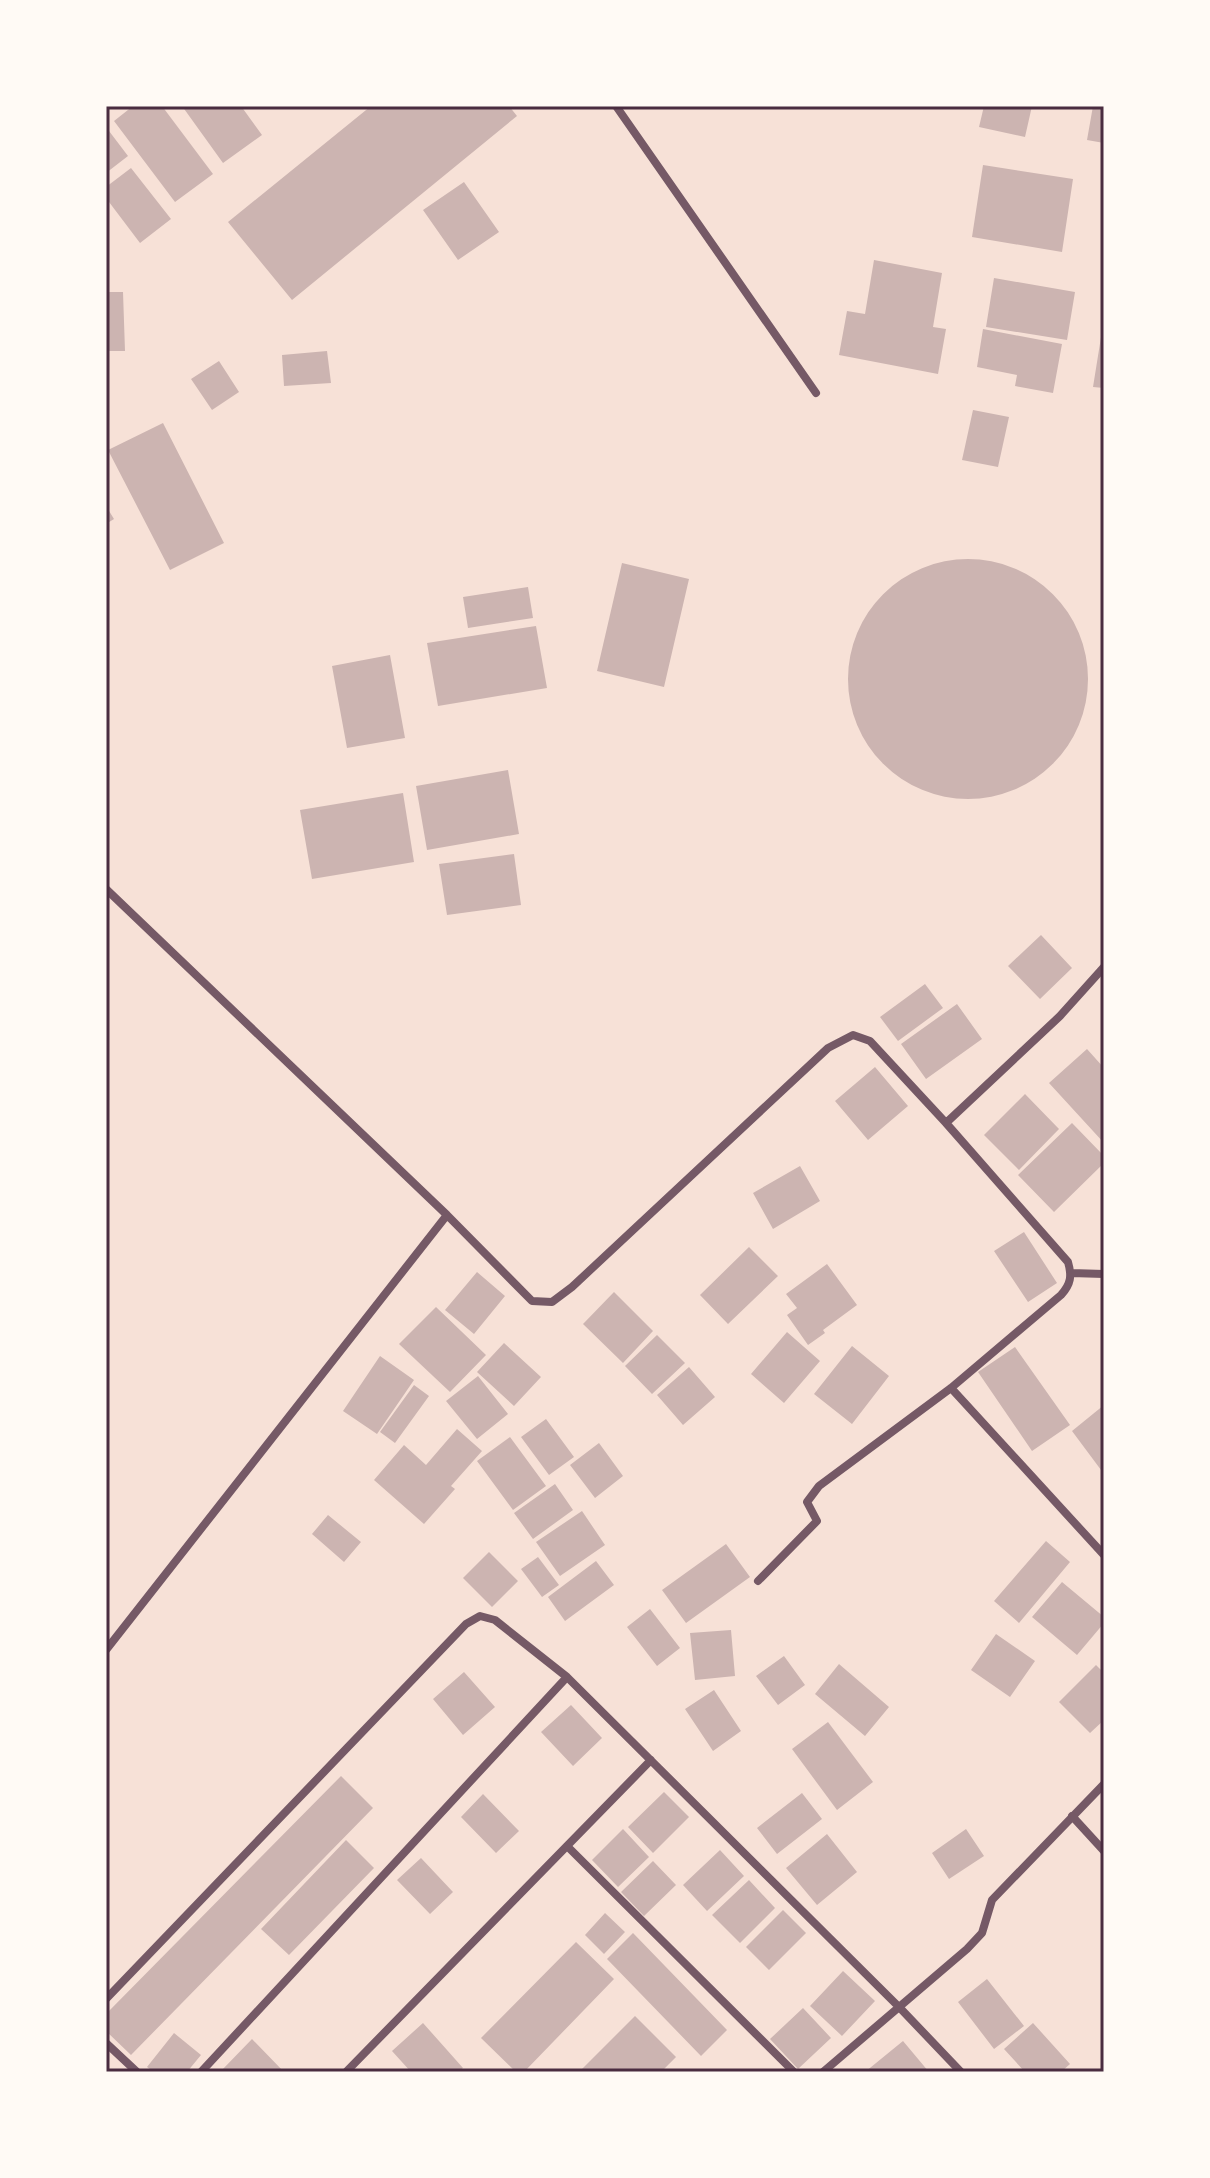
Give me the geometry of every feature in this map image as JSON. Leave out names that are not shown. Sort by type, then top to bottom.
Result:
[{"type":"street","points":[[616,106],[816,393]]},
{"type":"street","points":[[106,889],[447,1215],[532,1301],[552,1302],[572,1287],[828,1048],[853,1035],[870,1041],[1068,1262],[1071,1273],[1067,1288],[1061,1295],[951,1388],[819,1486],[807,1502],[817,1521],[758,1581]]},
{"type":"street","points":[[946,1123],[1060,1016],[1104,967]]},
{"type":"street","points":[[106,1650],[447,1215]]},
{"type":"street","points":[[1071,1273],[1104,1274]]},
{"type":"street","points":[[951,1388],[1104,1555]]},
{"type":"street","points":[[106,1999],[466,1624],[480,1616],[495,1620],[567,1677],[961,2072]]},
{"type":"street","points":[[201,2072],[567,1677]]},
{"type":"street","points":[[346,2072],[651,1760]]},
{"type":"street","points":[[823,2072],[967,1949],[982,1933],[992,1900],[1104,1784]]},
{"type":"street","points":[[1072,1816],[1104,1851]]},
{"type":"street","points":[[567,1846],[794,2072]]},
{"type":"street","points":[[106,2043],[137,2072]]},
{"type":"building","points":[[133,106],[162,106],[213,174],[175,202],[114,121]]},
{"type":"building","points":[[182,106],[241,106],[262,135],[223,163]]},
{"type":"building","points":[[371,106],[509,106],[517,116],[292,300],[228,222]]},
{"type":"building","points":[[984,106],[1032,106],[1025,137],[979,127]]},
{"type":"building","points":[[1093,106],[1104,106],[1104,143],[1087,140]]},
{"type":"building","points":[[106,127],[128,156],[106,173]]},
{"type":"building","points":[[983,165],[1073,179],[1062,252],[972,237]]},
{"type":"building","points":[[131,168],[171,219],[140,243],[106,198],[106,187]]},
{"type":"building","points":[[464,182],[499,232],[458,260],[423,210]]},
{"type":"building","points":[[874,260],[942,273],[933,327],[946,329],[938,374],[839,355],[847,311],[865,314]]},
{"type":"building","points":[[994,278],[1075,292],[1067,340],[986,327]]},
{"type":"building","points":[[106,292],[123,292],[125,351],[106,351]]},
{"type":"building","points":[[983,329],[1062,344],[1053,393],[1015,386],[1017,375],[977,367]]},
{"type":"building","points":[[1104,331],[1104,388],[1093,387]]},
{"type":"building","points":[[327,351],[331,383],[284,386],[282,355]]},
{"type":"building","points":[[219,361],[239,392],[212,410],[191,379]]},
{"type":"building","points":[[973,410],[1009,417],[998,467],[962,460]]},
{"type":"building","points":[[163,423],[224,543],[170,570],[108,450]]},
{"type":"building","points":[[106,506],[114,519],[106,524]]},
{"type":"building","points":[[968,559],[991,561],[1014,568],[1035,579],[1053,594],[1068,612],[1079,633],[1086,656],[1086,702],[1079,725],[1068,746],[1053,764],[1035,779],[1014,790],[991,797],[968,799],[945,797],[922,790],[901,779],[883,764],[868,746],[857,725],[850,702],[848,679],[850,656],[857,633],[868,612],[883,594],[901,579],[922,568],[945,561]]},
{"type":"building","points":[[622,563],[689,579],[664,687],[597,671]]},
{"type":"building","points":[[528,587],[533,618],[468,628],[463,597]]},
{"type":"building","points":[[536,626],[547,688],[438,706],[427,643]]},
{"type":"building","points":[[390,655],[405,738],[347,748],[332,666]]},
{"type":"building","points":[[508,770],[519,834],[427,850],[416,786]]},
{"type":"building","points":[[403,793],[414,862],[312,879],[300,810]]},
{"type":"building","points":[[514,854],[521,905],[447,915],[439,864]]},
{"type":"building","points":[[1041,935],[1072,968],[1040,999],[1008,966]]},
{"type":"building","points":[[925,984],[943,1008],[898,1041],[880,1017]]},
{"type":"building","points":[[957,1004],[982,1039],[926,1079],[901,1044]]},
{"type":"building","points":[[1087,1049],[1104,1068],[1104,1143],[1049,1083]]},
{"type":"building","points":[[875,1067],[908,1106],[868,1140],[835,1101]]},
{"type":"building","points":[[1025,1094],[1059,1129],[1019,1170],[984,1135]]},
{"type":"building","points":[[1072,1123],[1104,1156],[1104,1163],[1054,1212],[1018,1175]]},
{"type":"building","points":[[800,1166],[820,1201],[773,1229],[753,1193]]},
{"type":"building","points":[[1024,1232],[1057,1283],[1028,1302],[994,1251]]},
{"type":"building","points":[[749,1247],[778,1276],[728,1324],[700,1295]]},
{"type":"building","points":[[827,1264],[857,1305],[808,1345],[787,1315],[797,1308],[786,1294]]},
{"type":"building","points":[[477,1272],[505,1296],[474,1334],[445,1310]]},
{"type":"building","points":[[614,1292],[653,1331],[623,1363],[583,1324]]},
{"type":"building","points":[[436,1307],[486,1355],[450,1392],[399,1344]]},
{"type":"building","points":[[787,1332],[820,1361],[784,1403],[751,1374]]},
{"type":"building","points":[[657,1335],[685,1363],[652,1394],[625,1366]]},
{"type":"building","points":[[504,1343],[541,1377],[514,1406],[477,1372]]},
{"type":"building","points":[[852,1346],[889,1376],[852,1424],[814,1394]]},
{"type":"building","points":[[1015,1347],[1070,1425],[1032,1451],[978,1372]]},
{"type":"building","points":[[380,1356],[414,1380],[377,1434],[343,1411]]},
{"type":"building","points":[[689,1367],[715,1397],[683,1425],[657,1395]]},
{"type":"building","points":[[478,1376],[508,1414],[477,1439],[446,1401]]},
{"type":"building","points":[[414,1385],[429,1396],[395,1443],[380,1432]]},
{"type":"building","points":[[1104,1405],[1104,1474],[1072,1431]]},
{"type":"building","points":[[546,1419],[574,1457],[549,1475],[521,1437]]},
{"type":"building","points":[[457,1429],[482,1451],[451,1486],[455,1489],[424,1524],[374,1480],[404,1445],[426,1465]]},
{"type":"building","points":[[510,1437],[546,1486],[513,1510],[477,1461]]},
{"type":"building","points":[[599,1443],[623,1476],[595,1498],[570,1465]]},
{"type":"building","points":[[555,1484],[573,1510],[533,1539],[514,1513]]},
{"type":"building","points":[[582,1511],[605,1545],[560,1576],[536,1542]]},
{"type":"building","points":[[328,1515],[361,1542],[344,1562],[312,1534]]},
{"type":"building","points":[[1046,1541],[1070,1562],[1019,1623],[994,1601]]},
{"type":"building","points":[[726,1544],[750,1577],[686,1623],[662,1590]]},
{"type":"building","points":[[489,1552],[518,1581],[492,1607],[463,1578]]},
{"type":"building","points":[[538,1557],[559,1585],[542,1597],[521,1569]]},
{"type":"building","points":[[596,1561],[614,1585],[565,1621],[548,1597]]},
{"type":"building","points":[[1062,1582],[1104,1617],[1104,1623],[1077,1655],[1032,1617]]},
{"type":"building","points":[[650,1609],[680,1648],[657,1666],[627,1627]]},
{"type":"building","points":[[731,1630],[735,1676],[695,1680],[690,1633]]},
{"type":"building","points":[[996,1634],[1035,1661],[1010,1697],[971,1670]]},
{"type":"building","points":[[784,1656],[805,1685],[778,1705],[756,1676]]},
{"type":"building","points":[[839,1664],[889,1707],[865,1736],[815,1694]]},
{"type":"building","points":[[1096,1665],[1104,1673],[1104,1720],[1090,1733],[1059,1702]]},
{"type":"building","points":[[464,1672],[495,1707],[463,1735],[433,1699]]},
{"type":"building","points":[[714,1690],[741,1731],[713,1751],[685,1709]]},
{"type":"building","points":[[571,1705],[602,1738],[573,1766],[541,1732]]},
{"type":"building","points":[[828,1722],[873,1782],[837,1810],[792,1749]]},
{"type":"building","points":[[341,1776],[373,1808],[131,2055],[106,2031],[106,2014]]},
{"type":"building","points":[[664,1792],[689,1817],[653,1853],[628,1827]]},
{"type":"building","points":[[802,1793],[822,1819],[777,1854],[757,1828]]},
{"type":"building","points":[[483,1794],[519,1831],[496,1853],[461,1817]]},
{"type":"building","points":[[623,1829],[649,1857],[618,1887],[592,1860]]},
{"type":"building","points":[[966,1829],[984,1856],[949,1879],[932,1853]]},
{"type":"building","points":[[827,1834],[857,1872],[817,1905],[786,1868]]},
{"type":"building","points":[[346,1840],[374,1868],[289,1955],[261,1929]]},
{"type":"building","points":[[720,1850],[744,1876],[707,1911],[683,1885]]},
{"type":"building","points":[[421,1858],[453,1892],[430,1914],[397,1880]]},
{"type":"building","points":[[653,1861],[676,1885],[644,1916],[621,1892]]},
{"type":"building","points":[[749,1880],[775,1908],[740,1943],[712,1915]]},
{"type":"building","points":[[783,1910],[806,1933],[769,1970],[746,1947]]},
{"type":"building","points":[[605,1913],[625,1932],[604,1954],[585,1935]]},
{"type":"building","points":[[633,1933],[727,2030],[701,2056],[607,1959]]},
{"type":"building","points":[[576,1942],[614,1979],[524,2072],[516,2072],[481,2038]]},
{"type":"building","points":[[843,1971],[875,2001],[842,2036],[810,2006]]},
{"type":"building","points":[[987,1979],[1024,2026],[994,2049],[958,2002]]},
{"type":"building","points":[[803,2008],[831,2038],[798,2069],[770,2039]]},
{"type":"building","points":[[635,2016],[676,2057],[661,2072],[579,2072]]},
{"type":"building","points":[[423,2023],[463,2068],[458,2072],[411,2072],[392,2051]]},
{"type":"building","points":[[1033,2023],[1070,2064],[1061,2072],[1025,2072],[1004,2049]]},
{"type":"building","points":[[174,2033],[201,2055],[187,2072],[154,2072],[147,2067]]},
{"type":"building","points":[[252,2039],[284,2072],[222,2070]]},
{"type":"building","points":[[903,2041],[929,2072],[865,2072]]}]
